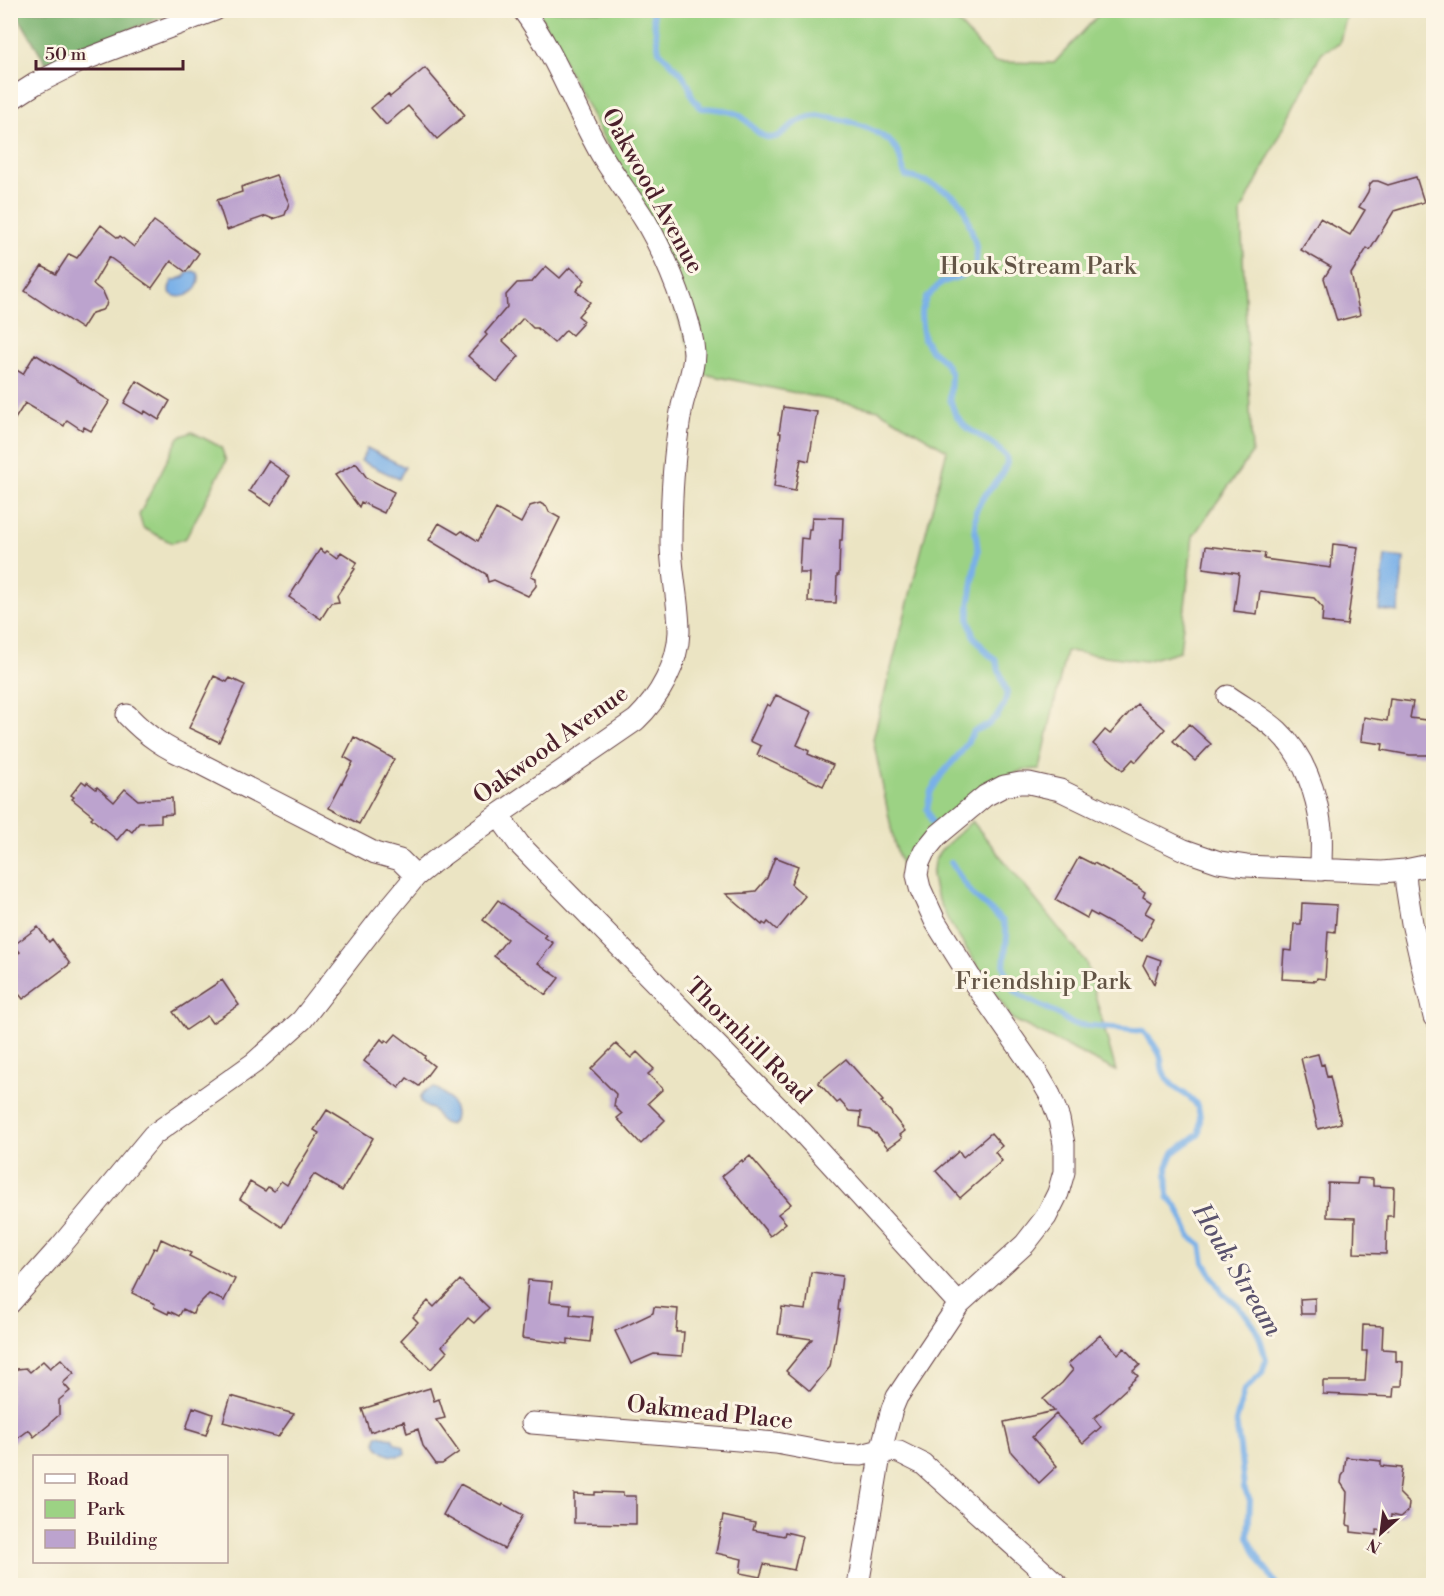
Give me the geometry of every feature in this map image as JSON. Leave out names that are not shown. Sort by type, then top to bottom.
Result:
[{"type":"street","points":[[10,100],[35,84],[81,61],[215,10]]},
{"type":"street","name":"Oakwood Avenue","points":[[10,1303],[153,1135],[254,1063],[302,1020],[416,876],[498,815],[636,720],[655,699],[671,669],[679,632],[671,558],[671,518],[682,405],[692,373],[694,353],[691,330],[665,257],[646,222],[601,154],[547,47],[523,10]]},
{"type":"street","points":[[1228,696],[1278,731],[1301,760],[1317,806],[1321,829],[1322,870]]},
{"type":"street","points":[[127,715],[154,740],[175,752],[375,853],[400,860],[416,876]]},
{"type":"street","points":[[858,1586],[881,1450],[897,1397],[959,1304],[1024,1244],[1046,1217],[1058,1193],[1064,1172],[1064,1144],[1059,1119],[1050,1095],[934,921],[920,888],[918,875],[919,862],[924,852],[937,836],[985,796],[1004,786],[1029,783],[1060,790],[1184,850],[1218,862],[1246,866],[1382,872],[1434,864]]},
{"type":"street","name":"Thornhill Road","points":[[498,815],[519,844],[801,1131],[959,1304]]},
{"type":"street","points":[[1404,870],[1412,923],[1434,1017]]},
{"type":"street","name":"Oakmead Place","points":[[532,1423],[776,1443],[835,1454],[861,1455],[881,1450]]},
{"type":"street","points":[[881,1450],[899,1452],[923,1464],[1059,1586]]},
{"type":"green space","points":[[15,11],[177,11],[46,63]]},
{"type":"green space","name":"Houk Stream Park","points":[[538,11],[948,11],[994,62],[1054,63],[1102,11],[1348,11],[1339,44],[1322,52],[1241,212],[1252,453],[1193,536],[1180,651],[1145,661],[1066,651],[1040,769],[1023,770],[996,781],[912,855],[905,876],[894,842],[873,739],[947,450],[879,410],[699,373],[620,166]]},
{"type":"green space","points":[[192,432],[221,447],[226,461],[186,538],[172,543],[143,528],[139,515],[179,437]]},
{"type":"green space","name":"Friendship Park","points":[[972,821],[1086,962],[1116,1071],[1012,1019],[949,922],[935,892],[932,876],[934,862],[940,851]]},
{"type":"water","points":[[193,271],[198,273],[199,279],[196,289],[182,297],[171,294],[169,288],[172,281]]},
{"type":"water","points":[[367,448],[405,467],[399,479],[361,461]]},
{"type":"water","points":[[1385,556],[1404,558],[1398,612],[1379,610]]},
{"type":"water","points":[[435,1088],[444,1094],[454,1108],[455,1115],[451,1124],[441,1121],[434,1111],[422,1103],[422,1094]]},
{"type":"water","points":[[379,1435],[392,1438],[395,1443],[404,1447],[405,1454],[394,1456],[384,1453],[377,1446],[376,1441]]},
{"type":"building","points":[[425,68],[465,115],[437,139],[408,106],[386,125],[371,108],[388,94],[390,97]]},
{"type":"building","points":[[276,175],[289,203],[285,215],[273,219],[266,216],[227,230],[217,200],[242,192],[241,187]]},
{"type":"building","points":[[1416,177],[1424,202],[1394,211],[1370,250],[1367,248],[1351,274],[1360,315],[1337,321],[1324,278],[1331,267],[1301,250],[1320,218],[1350,235],[1365,210],[1359,207],[1373,181],[1388,185]]},
{"type":"building","points":[[154,221],[199,253],[186,272],[171,261],[152,288],[109,257],[93,284],[103,292],[107,301],[106,306],[92,313],[82,329],[25,291],[42,266],[56,274],[69,254],[77,258],[101,225],[134,247]]},
{"type":"building","points":[[546,266],[560,278],[570,267],[585,280],[576,291],[590,302],[578,316],[583,320],[582,324],[572,335],[566,330],[554,343],[523,318],[503,341],[519,356],[497,382],[468,356],[507,307],[506,295],[517,283],[532,282]]},
{"type":"building","points":[[35,354],[110,401],[91,431],[84,427],[82,430],[67,420],[64,426],[25,403],[10,427],[10,366],[23,374]]},
{"type":"building","points":[[137,381],[170,401],[159,420],[145,411],[143,414],[124,403]]},
{"type":"building","points":[[783,407],[817,412],[809,461],[801,459],[795,491],[774,487]]},
{"type":"building","points":[[268,461],[290,476],[271,505],[249,491]]},
{"type":"building","points":[[356,463],[367,478],[394,492],[384,513],[361,502],[359,507],[335,475]]},
{"type":"building","points":[[540,503],[560,518],[531,576],[536,578],[536,586],[528,596],[494,580],[488,582],[486,574],[429,540],[439,523],[458,534],[462,531],[478,541],[496,509],[521,523],[530,506]]},
{"type":"building","points":[[812,517],[843,518],[836,603],[808,602],[809,573],[799,573],[801,538],[808,539]]},
{"type":"building","points":[[1333,544],[1358,547],[1347,625],[1322,622],[1323,608],[1314,598],[1260,591],[1257,614],[1234,611],[1239,573],[1203,568],[1206,546],[1265,553],[1264,559],[1331,568]]},
{"type":"building","points":[[320,549],[337,558],[341,552],[357,562],[353,568],[355,569],[337,595],[339,602],[331,603],[321,619],[289,597]]},
{"type":"building","points":[[214,676],[227,682],[230,678],[245,685],[219,742],[189,728]]},
{"type":"building","points":[[776,695],[812,712],[797,745],[809,751],[808,754],[833,765],[823,786],[757,755],[761,746],[750,741],[767,704],[770,706]]},
{"type":"building","points":[[1390,699],[1413,702],[1410,718],[1434,721],[1434,755],[1410,755],[1382,750],[1383,744],[1361,741],[1364,717],[1387,721]]},
{"type":"building","points":[[1137,704],[1165,729],[1136,762],[1133,759],[1123,770],[1093,744],[1105,730],[1110,734]]},
{"type":"building","points":[[1189,724],[1211,744],[1195,761],[1173,741]]},
{"type":"building","points":[[354,737],[394,759],[359,824],[329,808],[353,762],[344,757]]},
{"type":"building","points":[[82,781],[96,789],[97,787],[114,802],[125,789],[138,800],[172,798],[173,814],[161,815],[161,822],[139,823],[132,832],[127,828],[117,840],[72,799],[74,797],[71,795]]},
{"type":"building","points":[[775,857],[798,866],[791,884],[805,896],[777,930],[768,922],[762,925],[726,894],[756,891],[767,878]]},
{"type":"building","points":[[1079,857],[1145,892],[1143,897],[1151,902],[1145,913],[1154,918],[1142,941],[1090,912],[1087,918],[1055,900]]},
{"type":"building","points":[[498,900],[546,935],[544,937],[553,943],[538,963],[559,978],[546,995],[494,956],[507,939],[483,920]]},
{"type":"building","points":[[1302,903],[1337,905],[1335,932],[1328,931],[1325,979],[1317,978],[1316,981],[1282,979],[1284,950],[1292,951],[1294,924],[1301,924]]},
{"type":"building","points":[[38,927],[49,942],[52,939],[70,964],[23,999],[10,983],[10,959],[20,952],[14,945]]},
{"type":"building","points":[[1147,955],[1161,960],[1154,984],[1143,965]]},
{"type":"building","points":[[222,980],[239,1005],[212,1023],[207,1016],[186,1030],[173,1012]]},
{"type":"building","points":[[396,1034],[425,1056],[424,1058],[434,1066],[419,1086],[407,1078],[399,1088],[364,1061],[381,1039],[389,1042]]},
{"type":"building","points":[[616,1044],[631,1058],[637,1052],[654,1069],[648,1074],[663,1089],[648,1103],[665,1120],[641,1144],[617,1118],[622,1114],[614,1106],[616,1094],[591,1069]]},
{"type":"building","points":[[1318,1054],[1321,1065],[1324,1064],[1327,1077],[1330,1076],[1341,1123],[1318,1129],[1301,1058]]},
{"type":"building","points":[[846,1059],[883,1101],[881,1102],[905,1131],[900,1135],[902,1138],[888,1148],[876,1133],[860,1127],[861,1112],[849,1111],[840,1101],[837,1103],[818,1082]]},
{"type":"building","points":[[327,1110],[373,1138],[342,1191],[314,1174],[282,1227],[240,1199],[250,1182],[265,1191],[268,1187],[274,1191],[281,1181],[287,1185],[319,1133],[314,1130]]},
{"type":"building","points":[[991,1133],[1002,1146],[995,1152],[1002,1161],[960,1198],[936,1171],[959,1151],[963,1157]]},
{"type":"building","points":[[750,1156],[791,1204],[778,1214],[786,1223],[770,1236],[722,1176]]},
{"type":"building","points":[[1358,1178],[1373,1179],[1373,1186],[1394,1187],[1393,1216],[1387,1216],[1386,1254],[1354,1253],[1355,1218],[1327,1217],[1328,1183],[1357,1184]]},
{"type":"building","points":[[161,1239],[191,1253],[189,1256],[235,1279],[224,1301],[209,1294],[195,1308],[193,1314],[183,1309],[179,1316],[169,1311],[168,1314],[154,1307],[155,1304],[132,1293],[154,1248],[157,1249]]},
{"type":"building","points":[[811,1272],[842,1276],[838,1310],[840,1310],[830,1367],[810,1391],[786,1371],[812,1339],[778,1334],[782,1307],[806,1310]]},
{"type":"building","points":[[460,1280],[489,1308],[474,1323],[468,1318],[442,1346],[447,1352],[431,1369],[401,1340],[418,1322],[413,1317],[428,1301],[434,1307]]},
{"type":"building","points":[[528,1280],[552,1282],[550,1302],[571,1304],[570,1315],[593,1317],[590,1342],[568,1339],[568,1344],[522,1338]]},
{"type":"building","points":[[1315,1298],[1315,1314],[1301,1314],[1300,1299]]},
{"type":"building","points":[[654,1307],[678,1309],[676,1332],[684,1332],[682,1356],[654,1354],[631,1364],[615,1331],[653,1313]]},
{"type":"building","points":[[1363,1325],[1383,1326],[1382,1349],[1396,1350],[1396,1361],[1403,1362],[1402,1386],[1394,1386],[1393,1397],[1323,1394],[1323,1381],[1365,1381],[1367,1351],[1362,1351]]},
{"type":"building","points":[[1100,1335],[1118,1354],[1124,1348],[1140,1365],[1133,1371],[1138,1376],[1094,1418],[1101,1427],[1083,1443],[1056,1414],[1032,1437],[1057,1466],[1039,1483],[1011,1452],[1004,1422],[1054,1411],[1043,1399],[1073,1370],[1068,1364]]},
{"type":"building","points":[[61,1359],[74,1373],[63,1383],[70,1391],[59,1400],[59,1415],[34,1437],[29,1430],[10,1444],[10,1384],[14,1372],[17,1369],[26,1368],[30,1372],[43,1361],[50,1368]]},
{"type":"building","points":[[430,1388],[434,1401],[439,1399],[445,1418],[436,1420],[459,1452],[442,1464],[436,1464],[423,1446],[418,1429],[407,1433],[404,1421],[370,1432],[362,1409]]},
{"type":"building","points":[[231,1396],[294,1414],[278,1437],[223,1422]]},
{"type":"building","points":[[193,1407],[213,1414],[206,1435],[186,1429]]},
{"type":"building","points":[[1346,1457],[1381,1461],[1381,1466],[1402,1468],[1399,1493],[1409,1503],[1408,1511],[1401,1517],[1391,1515],[1389,1531],[1377,1530],[1377,1535],[1351,1532],[1351,1526],[1347,1525],[1347,1492],[1341,1483]]},
{"type":"building","points":[[460,1484],[523,1515],[504,1549],[443,1515]]},
{"type":"building","points":[[595,1492],[636,1496],[636,1524],[574,1523],[574,1494],[595,1495]]},
{"type":"building","points":[[723,1516],[755,1523],[753,1530],[784,1536],[785,1532],[802,1536],[794,1570],[764,1564],[760,1577],[740,1573],[742,1559],[716,1553]]},
{"type":"waterway","name":"Houk Stream","points":[[652,10],[659,51],[682,74],[692,97],[701,108],[737,114],[762,135],[771,138],[810,117],[831,117],[856,124],[879,134],[895,147],[906,176],[929,183],[952,195],[966,212],[976,249],[974,269],[941,283],[926,298],[921,314],[922,326],[924,339],[930,349],[944,361],[951,373],[950,399],[955,414],[967,428],[994,445],[1006,456],[1007,463],[1003,473],[982,499],[976,511],[975,528],[978,551],[969,606],[969,620],[973,635],[987,653],[995,659],[1007,693],[1004,705],[997,716],[988,725],[974,731],[962,751],[931,791],[927,809],[932,822]]},
{"type":"waterway","name":"Houk Stream","points":[[951,862],[974,896],[1003,921],[1007,935],[1004,966],[1007,980],[1016,992],[1072,1024],[1143,1031],[1161,1057],[1163,1071],[1170,1082],[1189,1097],[1198,1109],[1199,1134],[1173,1153],[1167,1167],[1168,1197],[1178,1208],[1191,1238],[1201,1245],[1204,1262],[1222,1293],[1247,1316],[1261,1341],[1266,1360],[1262,1373],[1244,1391],[1236,1422],[1244,1488],[1250,1500],[1248,1537],[1277,1586]]}]
